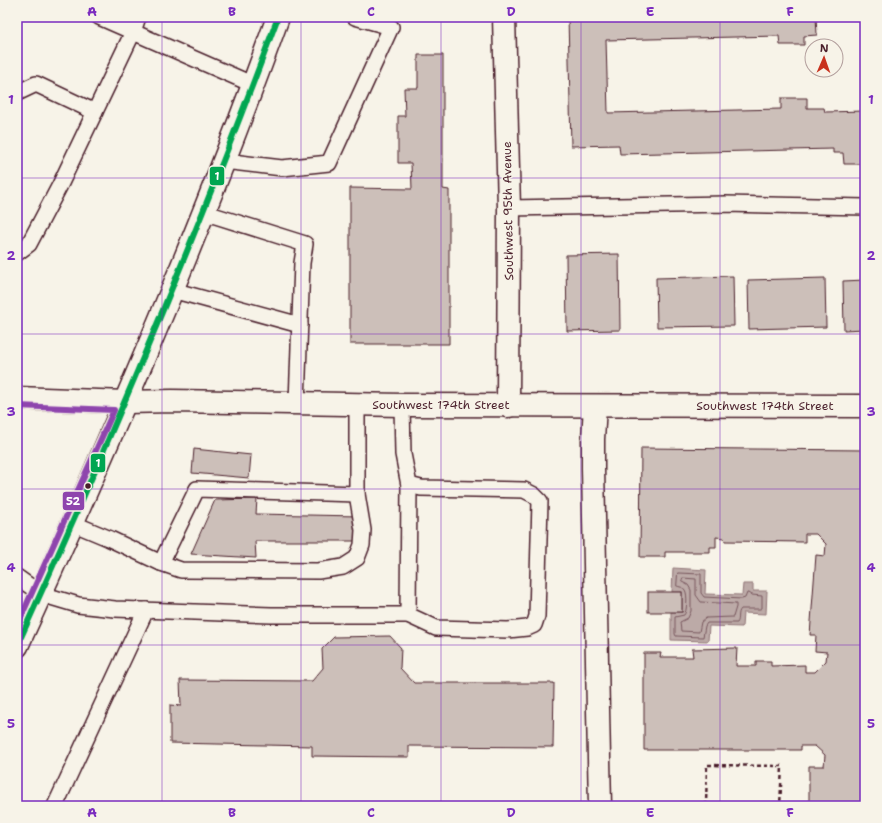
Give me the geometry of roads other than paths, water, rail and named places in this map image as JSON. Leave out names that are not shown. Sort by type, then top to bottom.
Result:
[{"type":"main road","points":[[17,646],[126,402],[224,161],[254,85],[278,17]]},
{"type":"main road","name":"Southwest 95th Avenue","points":[[504,17],[509,208],[508,406]]},
{"type":"main road","name":"Southwest 174th Street","points":[[17,398],[126,402],[172,401],[358,405],[865,406]]},
{"type":"main road","points":[[595,406],[593,461],[600,806]]},
{"type":"lane","points":[[99,17],[254,85]]},
{"type":"lane","points":[[17,253],[29,244],[60,186],[133,32],[138,17]]},
{"type":"lane","points":[[224,161],[282,168],[329,163],[391,27],[355,17]]},
{"type":"lane","points":[[17,93],[36,84],[95,112]]},
{"type":"lane","points":[[509,208],[726,204],[865,207]]},
{"type":"lane","points":[[203,212],[305,244],[302,263],[297,403]]},
{"type":"lane","points":[[172,290],[300,325]]},
{"type":"lane","points":[[72,523],[161,563],[188,571],[318,571],[343,567],[357,558],[362,545],[363,530],[357,494],[358,405]]},
{"type":"lane","points":[[402,405],[403,454],[410,485],[408,615]]},
{"type":"lane","points":[[17,577],[41,594],[78,605],[115,609],[270,615],[408,615],[436,628],[508,630],[527,628],[534,625],[537,616],[540,501],[534,495],[524,490],[421,488],[410,485]]},
{"type":"lane","points":[[161,563],[197,489],[357,494]]},
{"type":"lane","points":[[55,806],[146,610]]},
{"type":"water","points":[[673,568],[706,570],[705,594],[742,595],[743,584],[753,584],[753,591],[767,591],[766,614],[743,613],[742,627],[709,626],[708,641],[671,640],[671,612],[682,612],[682,592],[672,592]]}]
